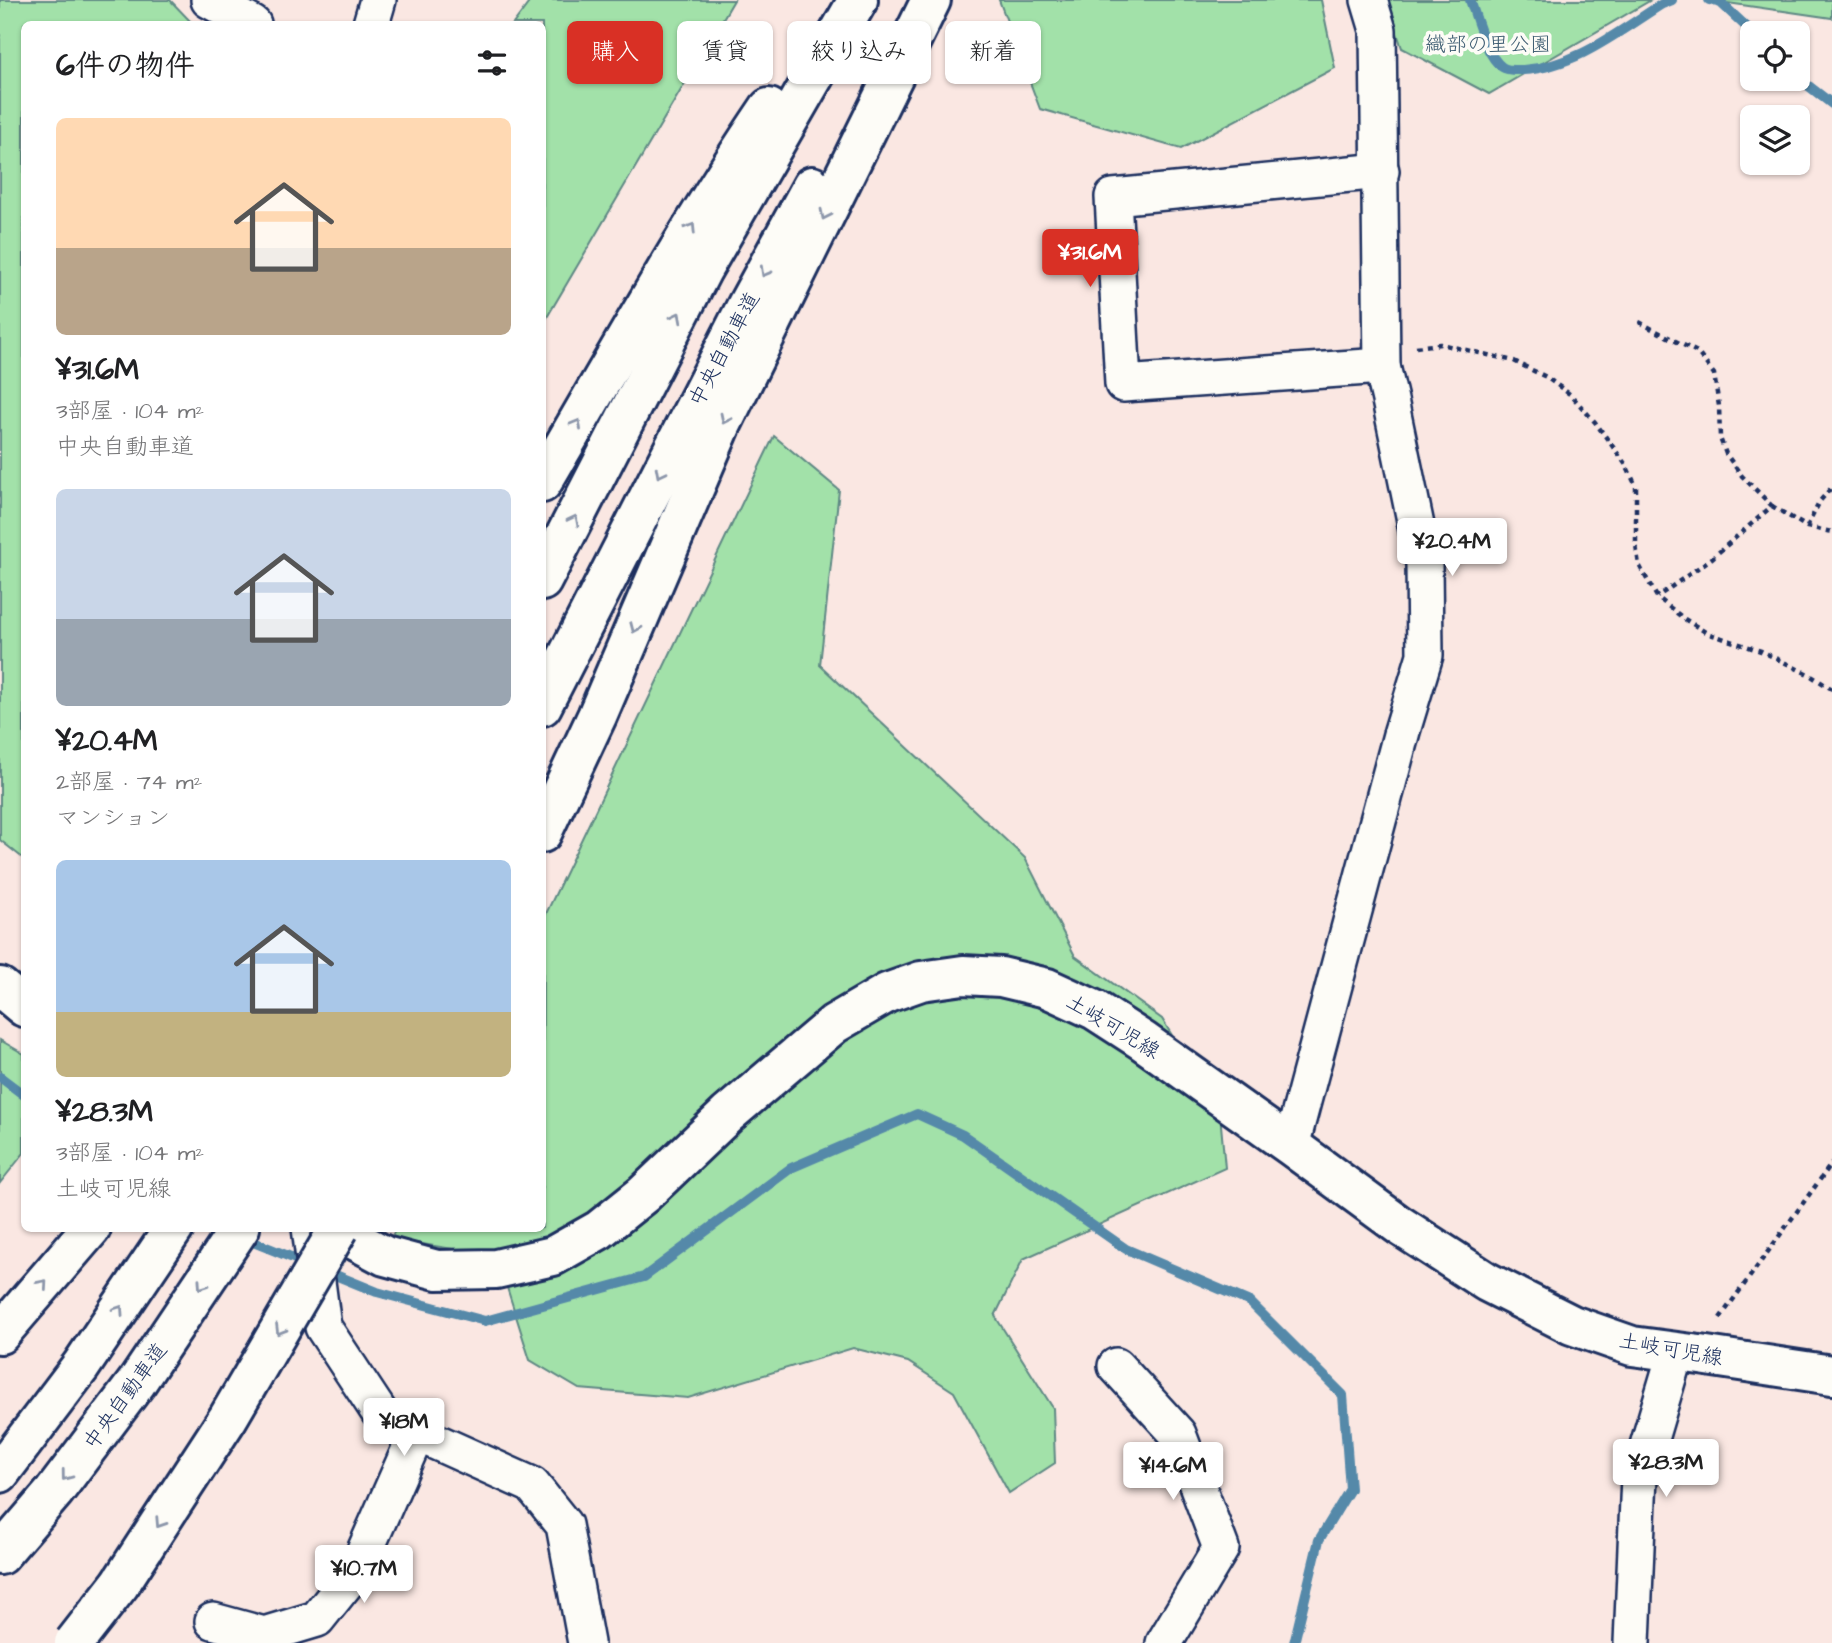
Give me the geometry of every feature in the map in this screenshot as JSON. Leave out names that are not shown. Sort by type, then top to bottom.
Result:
[{"type":"main road","points":[[546,477],[662,275],[729,166],[843,0]]},
{"type":"main road","points":[[546,572],[702,270],[858,0]]},
{"type":"main road","name":"中央自動車道","points":[[546,698],[748,303],[818,176],[921,0]]},
{"type":"main road","points":[[546,824],[597,716],[721,426],[931,0]]},
{"type":"main road","name":"土岐可児線","points":[[340,1232],[385,1256],[437,1270],[496,1269],[553,1256],[599,1230],[644,1194],[728,1114],[834,1024],[887,993],[920,981],[963,975],[1001,976],[1046,988],[1095,1010],[1292,1146],[1399,1225],[1487,1282],[1572,1325],[1632,1346],[1832,1375]]},
{"type":"main road","points":[[0,987],[21,1004]]},
{"type":"main road","points":[[0,1335],[88,1232]]},
{"type":"main road","points":[[0,1473],[81,1366],[171,1232]]},
{"type":"main road","name":"中央自動車道","points":[[0,1555],[54,1492],[137,1382],[237,1232]]},
{"type":"main road","points":[[74,1643],[120,1584],[228,1418],[337,1232]]},
{"type":"street","points":[[209,0],[248,21]]},
{"type":"street","points":[[372,21],[379,0]]},
{"type":"street","points":[[1292,1146],[1402,731],[1425,655],[1424,564],[1381,358],[1378,30],[1368,0]]},
{"type":"street","points":[[1381,171],[1113,197],[1123,384],[1381,358]]},
{"type":"street","points":[[311,1232],[323,1327],[383,1418],[532,1485],[564,1525],[586,1643]]},
{"type":"street","points":[[1632,1643],[1639,1476],[1688,1353]]},
{"type":"street","points":[[1116,1366],[1178,1434],[1221,1548],[1164,1643]]},
{"type":"street","points":[[213,1621],[264,1635],[317,1619],[357,1569],[418,1433]]},
{"type":"path","points":[[1639,322],[1697,352],[1714,374],[1720,438],[1726,454],[1742,476],[1772,506],[1807,527],[1832,532]]},
{"type":"path","points":[[1381,358],[1440,344],[1514,361],[1546,377],[1571,395],[1626,464],[1636,486],[1636,545],[1639,565],[1657,597],[1707,633],[1761,651],[1832,689]]},
{"type":"path","points":[[1807,527],[1819,501],[1832,487]]},
{"type":"path","points":[[1657,597],[1712,558],[1772,506]]},
{"type":"path","points":[[1688,1353],[1707,1336],[1832,1163]]},
{"type":"green space","points":[[0,0],[170,0],[190,21],[21,21],[21,857],[0,840]]},
{"type":"green space","points":[[531,0],[734,0],[722,21],[677,21],[677,84],[684,84],[546,319],[546,21],[515,21]]},
{"type":"green space","points":[[999,0],[1321,0],[1335,68],[1181,149],[1040,109],[1031,84],[1041,84],[1041,21],[1007,21]]},
{"type":"green space","name":"織部の里公園","points":[[1386,0],[1651,0],[1489,94],[1402,48]]},
{"type":"green space","points":[[1707,0],[1832,0],[1832,18]]},
{"type":"green space","points":[[774,436],[839,490],[820,665],[1025,858],[1075,956],[1162,1019],[1220,1114],[1225,1168],[1023,1259],[995,1316],[1053,1408],[1055,1463],[1009,1493],[954,1392],[908,1362],[853,1348],[688,1398],[579,1389],[530,1360],[497,1256],[390,1239],[394,1232],[546,1232],[546,914]]},
{"type":"green space","points":[[0,1040],[21,1052],[21,1157],[0,1183]]},
{"type":"waterway","points":[[1470,0],[1491,55],[1502,67],[1515,70],[1542,67],[1579,55],[1672,0]]},
{"type":"waterway","points":[[1709,0],[1721,3],[1740,21]]},
{"type":"waterway","points":[[1810,87],[1832,104]]},
{"type":"waterway","points":[[0,1077],[21,1093]]},
{"type":"waterway","points":[[323,1270],[377,1292],[485,1321],[644,1277],[791,1168],[917,1114],[963,1135],[1126,1249],[1250,1302],[1343,1395],[1350,1489],[1319,1540],[1294,1643]]},
{"type":"waterway","points":[[241,1237],[308,1264]]}]
